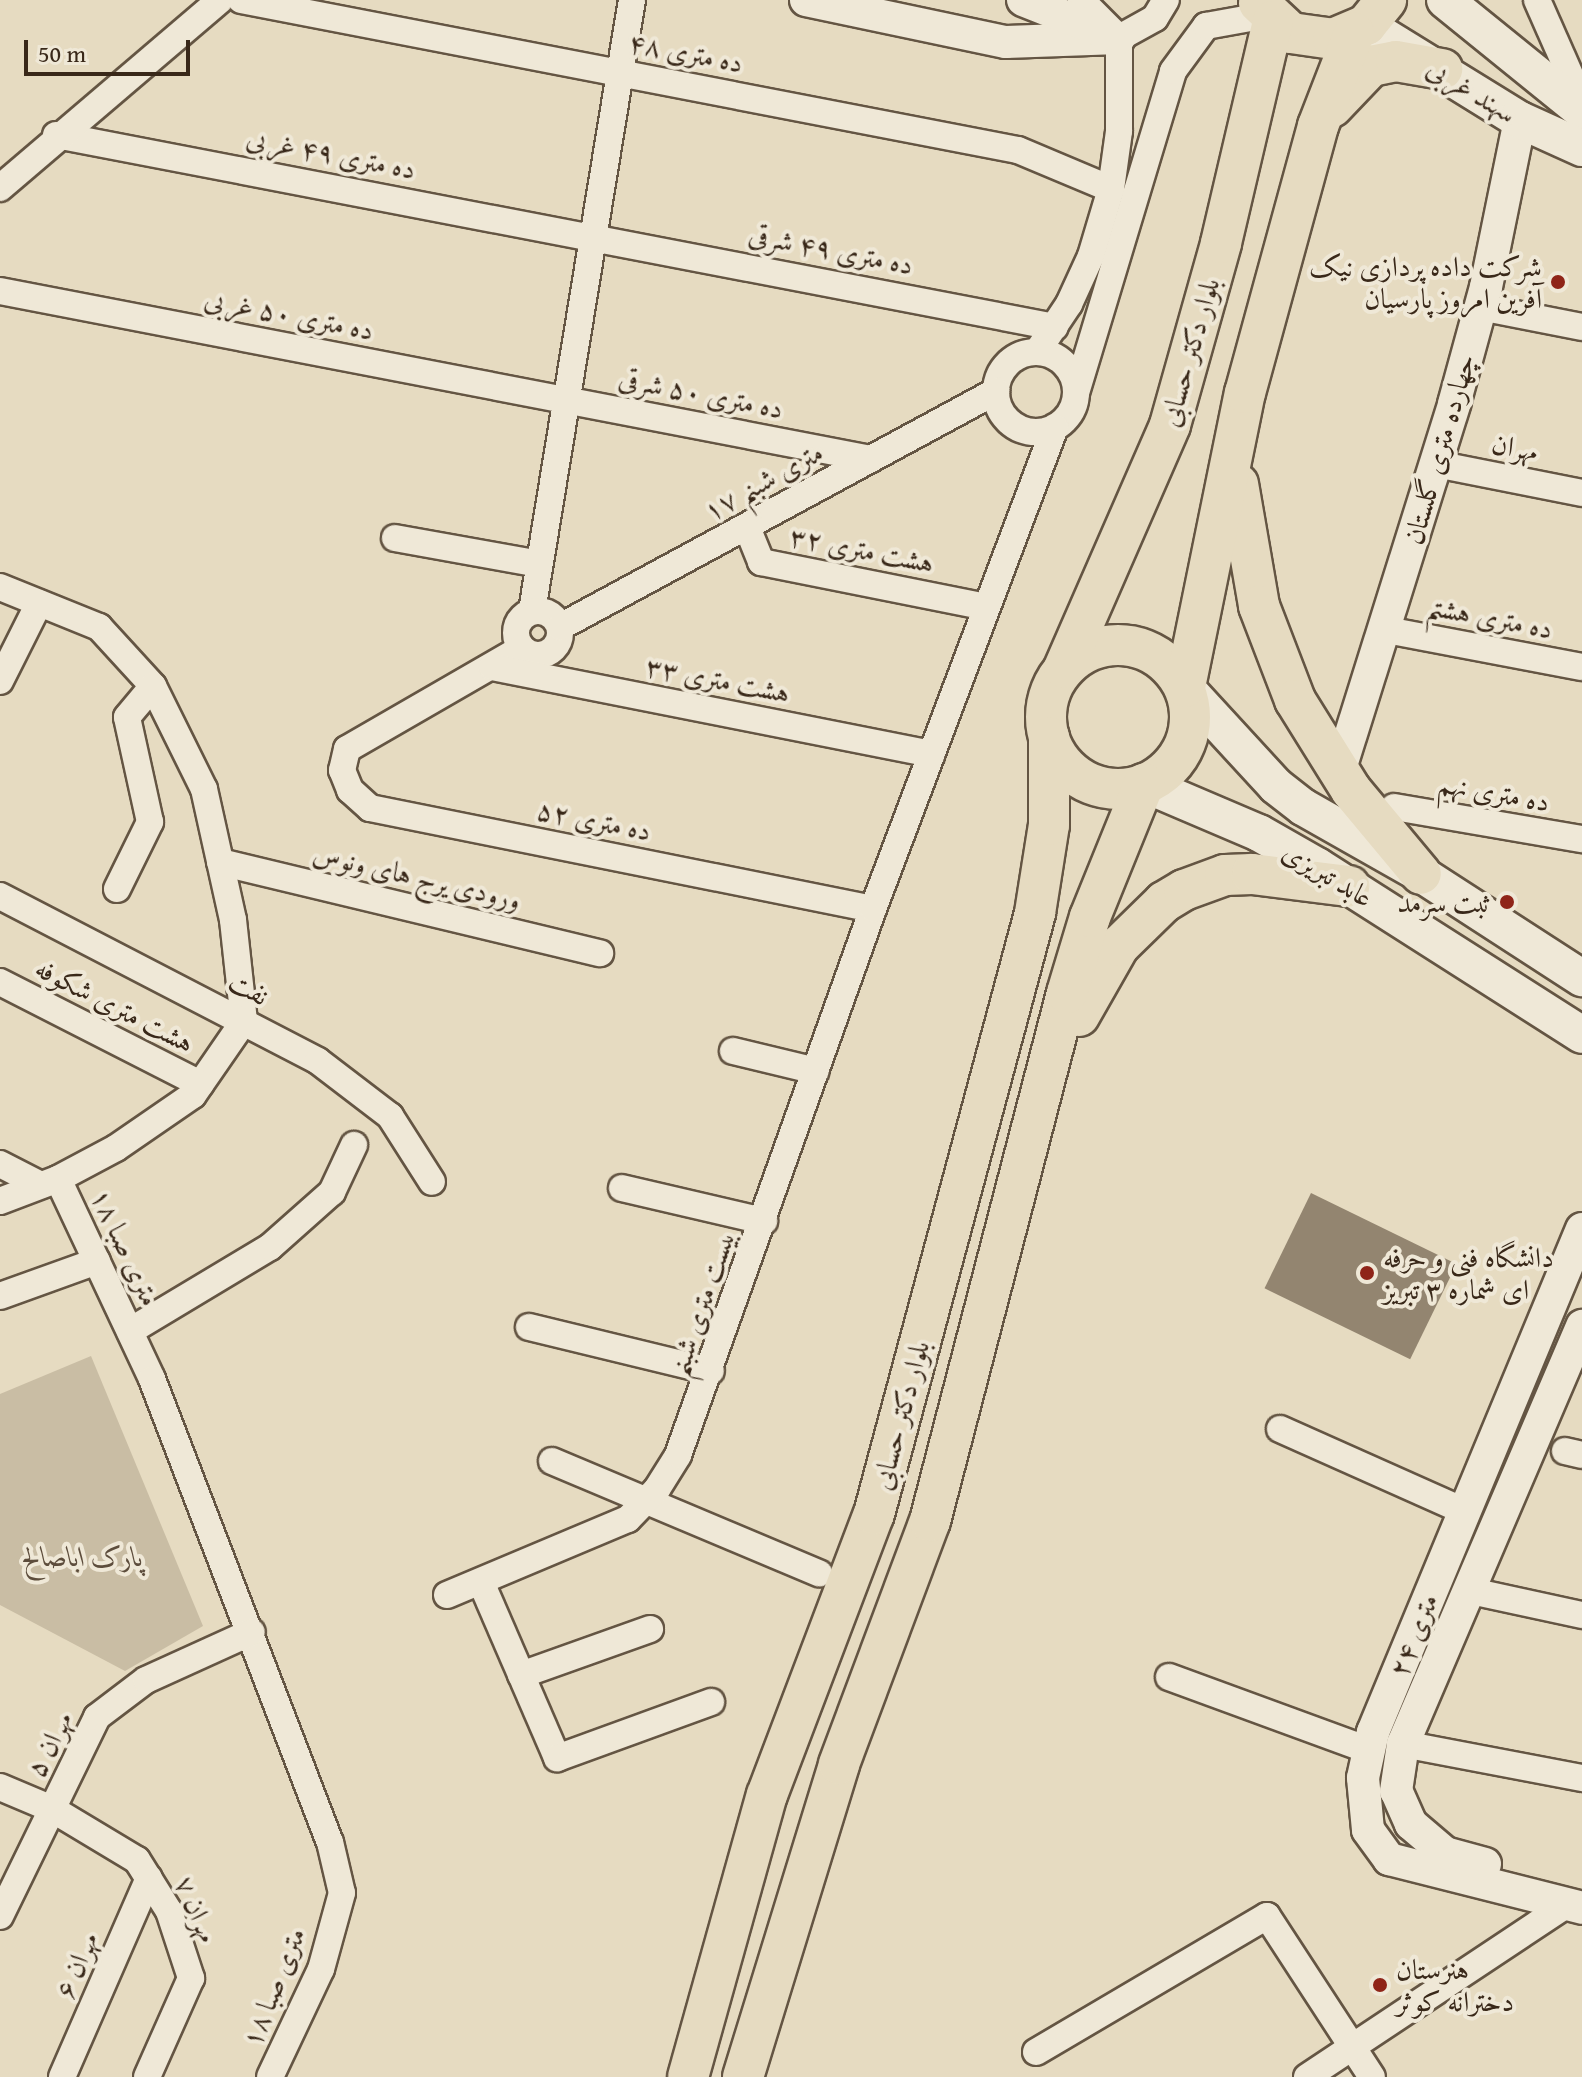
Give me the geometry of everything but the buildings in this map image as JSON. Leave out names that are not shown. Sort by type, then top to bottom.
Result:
[{"type":"main road","name":"سهند غربی","points":[[1445,0],[1582,111]]},
{"type":"main road","points":[[1266,12],[1312,39],[1369,19]]},
{"type":"main road","name":"بلوار دکتر حسابی","points":[[1064,668],[1170,425],[1221,243],[1266,12]]},
{"type":"main road","name":"سهند غربی","points":[[1369,19],[1520,120],[1582,148]]},
{"type":"main road","points":[[1185,687],[1153,653],[1131,645],[1095,649],[1064,668],[1045,713],[1049,737],[1076,776],[1121,789],[1144,784],[1165,773],[1189,733],[1185,687],[1245,393],[1318,126],[1369,19]]},
{"type":"main road","points":[[1318,126],[1346,89],[1371,66],[1396,61],[1442,69]]},
{"type":"main road","points":[[1234,454],[1248,554],[1275,657],[1306,723],[1339,772],[1421,874]]},
{"type":"main road","name":"عابد تبریزی","points":[[1185,687],[1285,793],[1421,874],[1582,978]]},
{"type":"main road","name":"بلوار دکتر حسابی","points":[[688,2077],[767,1795],[874,1514],[1035,913],[1049,825],[1049,737]]},
{"type":"main road","name":"بلوار دکتر حسابی","points":[[743,2077],[839,1764],[930,1521],[1043,1083],[1090,917],[1144,784]]},
{"type":"main road","name":"عابد تبریزی","points":[[1144,784],[1259,833],[1349,886],[1582,1035]]},
{"type":"main road","points":[[1043,1083],[1098,977],[1119,946],[1164,902],[1225,875],[1280,876],[1349,886]]},
{"type":"street","points":[[0,188],[56,135],[220,0]]},
{"type":"street","name":"ده متری ۴۸","points":[[241,0],[1018,150],[1111,189]]},
{"type":"street","points":[[532,611],[546,612],[560,627],[559,641],[549,652],[535,655],[522,648],[517,627],[532,611],[632,0]]},
{"type":"street","points":[[806,0],[1006,42],[1119,38],[1155,18],[1166,0]]},
{"type":"street","points":[[1023,0],[1119,38]]},
{"type":"street","points":[[1081,0],[1119,38],[1123,93],[1111,189],[1091,256],[1055,327],[1037,352],[1008,362],[996,391],[997,404],[1014,426],[1042,431],[1055,427],[1070,413],[1173,71],[1206,26],[1266,12]]},
{"type":"street","points":[[1537,0],[1582,102]]},
{"type":"street","name":"چهارده متری گلستان","points":[[1339,772],[1386,630],[1480,307],[1520,120]]},
{"type":"street","name":"ده متری ۴۹ غربی","points":[[56,135],[594,235]]},
{"type":"street","name":"ده متری ۴۹ شرقی","points":[[594,235],[1055,327]]},
{"type":"street","name":"ده متری ۵۰ غربی","points":[[0,291],[566,400]]},
{"type":"street","points":[[1480,307],[1582,327]]},
{"type":"street","points":[[1037,352],[1061,360],[1076,393]]},
{"type":"street","name":"۱۷ متری شبنم","points":[[560,627],[996,391]]},
{"type":"street","name":"ده متری ۵۰ شرقی","points":[[566,400],[871,459]]},
{"type":"street","name":"بیست متری شبنم","points":[[447,1595],[594,1536],[628,1519],[678,1455],[711,1371],[873,909],[1055,427]]},
{"type":"street","name":"مهران","points":[[1436,464],[1582,493]]},
{"type":"street","name":"هشت متری ۳۲","points":[[747,527],[761,562],[987,607]]},
{"type":"street","points":[[395,538],[539,564]]},
{"type":"street","points":[[0,587],[99,627],[153,686],[204,789],[233,920],[244,1021]]},
{"type":"street","points":[[0,681],[39,603]]},
{"type":"street","name":"ده متری هشتم","points":[[1386,630],[1582,667]]},
{"type":"street","points":[[492,667],[522,648]]},
{"type":"street","name":"هشت متری ۳۳","points":[[492,667],[931,754]]},
{"type":"street","name":"ده متری ۵۲","points":[[492,667],[347,749],[342,770],[350,790],[370,808],[873,909]]},
{"type":"street","points":[[117,889],[150,822],[127,717],[153,686]]},
{"type":"street","name":"ده متری نهم","points":[[1394,807],[1582,839]]},
{"type":"street","name":"ورودی یرج های ونوس","points":[[220,862],[600,953]]},
{"type":"street","name":"نفت","points":[[0,896],[318,1061],[390,1116],[432,1182]]},
{"type":"street","name":"هشت متری شکوفه","points":[[0,982],[200,1084]]},
{"type":"street","name":"متری صبا ۱۸","points":[[244,1021],[193,1095],[116,1148],[50,1182],[97,1261],[130,1331],[252,1632],[330,1842],[342,1893],[321,1969],[270,2077]]},
{"type":"street","points":[[733,1051],[816,1071]]},
{"type":"street","points":[[130,1331],[270,1247],[332,1192],[354,1145]]},
{"type":"street","points":[[0,1164],[50,1182]]},
{"type":"street","points":[[0,1201],[50,1182]]},
{"type":"street","points":[[622,1188],[764,1221]]},
{"type":"street","name":"۲۴ متری","points":[[1577,1900],[1389,1859],[1368,1830],[1363,1778],[1369,1750],[1464,1511],[1582,1229]]},
{"type":"street","points":[[0,1296],[97,1261]]},
{"type":"street","points":[[1545,1313],[1582,1327]]},
{"type":"street","points":[[529,1327],[711,1371]]},
{"type":"street","name":"۲۴ متری","points":[[1577,1900],[1445,1853],[1411,1824],[1396,1791],[1403,1744],[1582,1327]]},
{"type":"street","points":[[1280,1429],[1464,1511]]},
{"type":"street","points":[[552,1461],[819,1573]]},
{"type":"street","points":[[481,1582],[557,1758],[711,1702]]},
{"type":"street","points":[[1471,1591],[1582,1615]]},
{"type":"street","points":[[521,1675],[650,1629]]},
{"type":"street","name":"مهران ۵","points":[[0,1916],[97,1717],[146,1680],[252,1632]]},
{"type":"street","points":[[1169,1677],[1369,1750]]},
{"type":"street","points":[[1403,1744],[1582,1778]]},
{"type":"street","name":"مهران ۷","points":[[0,1787],[52,1809],[137,1860],[169,1911],[191,1978],[147,2077]]},
{"type":"street","name":"مهران ۶","points":[[62,2077],[149,1878]]},
{"type":"street","points":[[1307,2077],[1577,1900]]},
{"type":"street","points":[[1036,2052],[1267,1916],[1372,2077]]},
{"type":"green space","name":"پارک اباصالح","points":[[91,1356],[203,1626],[125,1671],[0,1605],[0,1394]]},
{"type":"place","name":"شرکت داده پردازی نیک آفرین امروز پارسیان","points":[[1558,282]]},
{"type":"place","name":"ثبت سرمد","points":[[1507,902]]},
{"type":"place","name":"دانشگاه فنی و حرفه ای شماره ۳ تبریز","points":[[1367,1273]]},
{"type":"place","name":"هنرستان دخترانه کوثر","points":[[1380,1985]]}]
